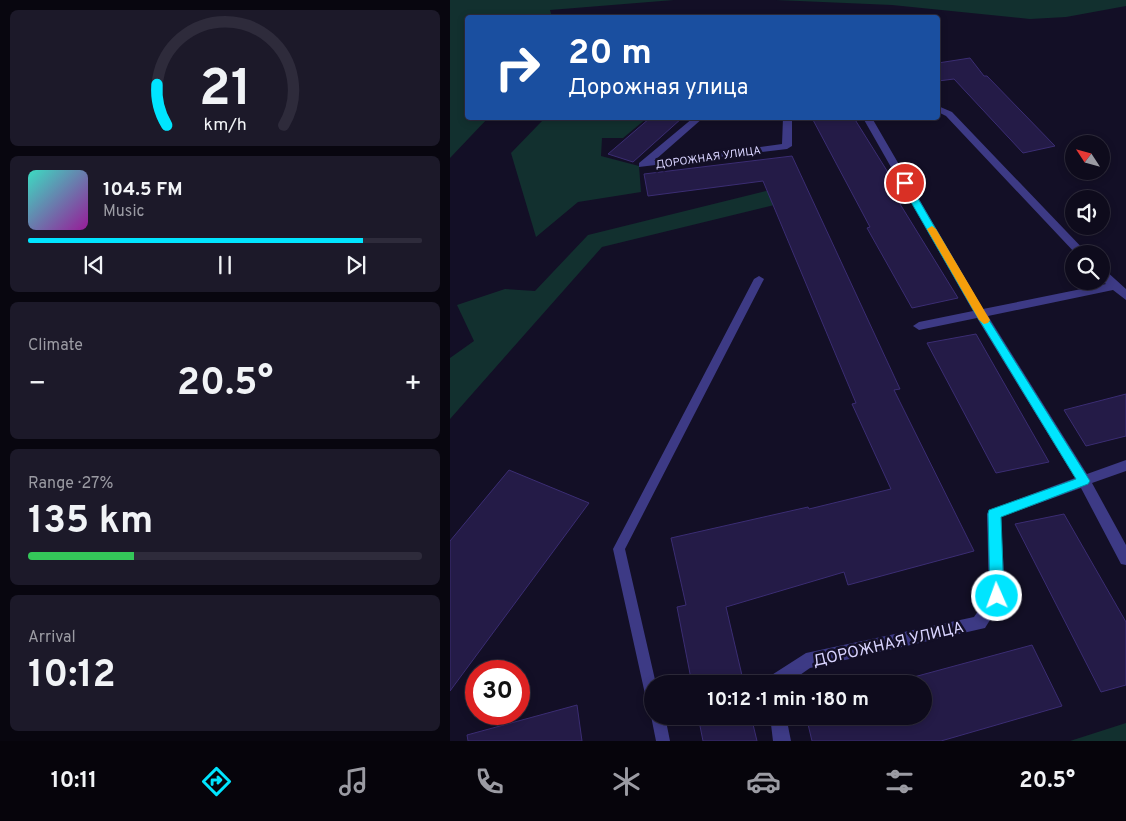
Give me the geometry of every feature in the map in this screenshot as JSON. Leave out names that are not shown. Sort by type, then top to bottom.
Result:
[{"type":"street","points":[[940,110],[949,114],[1074,245]]},
{"type":"street","name":"ДОРОЖНАЯ УЛИЦА","points":[[696,120],[643,165],[787,146],[788,120]]},
{"type":"street","points":[[868,120],[980,313],[1084,481],[1126,559]]},
{"type":"street","points":[[1110,282],[1126,296]]},
{"type":"street","points":[[919,326],[1114,286]]},
{"type":"street","name":"ДОРОЖНАЯ УЛИЦА","points":[[787,675],[806,661],[979,622],[997,596],[994,514],[1126,465]]},
{"type":"street","points":[[779,725],[782,741]]},
{"type":"lane","points":[[648,675],[619,549],[759,279]]},
{"type":"lane","points":[[660,725],[663,741]]},
{"type":"green space","points":[[450,0],[674,0],[550,10],[551,15],[465,15],[465,120],[486,120],[450,158]]},
{"type":"green space","points":[[776,0],[1126,0],[1126,6],[1066,17],[1030,19],[892,5]]},
{"type":"green space","points":[[645,120],[623,138],[602,138],[601,156],[639,166],[641,192],[578,202],[536,237],[511,153],[542,121]]},
{"type":"green space","points":[[802,182],[807,197],[602,247],[450,419],[450,358],[474,341],[457,305],[505,289],[535,291],[588,235]]},
{"type":"green space","points":[[1126,723],[1126,741],[1070,741]]},
{"type":"building","points":[[970,58],[984,76],[987,76],[1055,146],[1023,153],[954,79],[940,81],[940,63]]},
{"type":"building","points":[[648,120],[680,120],[633,162],[608,154]]},
{"type":"building","points":[[813,120],[855,120],[899,190],[892,191],[958,298],[912,308],[867,228],[870,227]]},
{"type":"building","points":[[792,156],[900,389],[894,390],[974,551],[848,585],[844,572],[726,607],[742,675],[690,675],[677,607],[686,605],[671,538],[808,507],[809,509],[891,489],[852,404],[856,403],[763,181],[648,196],[644,174]]},
{"type":"building","points":[[976,334],[1049,462],[996,473],[927,343]]},
{"type":"building","points":[[1126,394],[1126,436],[1086,446],[1064,410]]},
{"type":"building","points":[[509,470],[589,503],[473,660],[465,660],[465,671],[450,691],[450,541]]},
{"type":"building","points":[[1064,514],[1126,622],[1126,685],[1101,692],[1015,524]]},
{"type":"building","points":[[1032,645],[1062,706],[941,741],[812,741],[808,725],[932,725],[932,675],[921,675]]},
{"type":"building","points":[[577,705],[582,741],[468,741],[467,735],[504,725],[530,725],[530,718]]},
{"type":"building","points":[[700,725],[753,725],[757,741],[703,741]]},
{"type":"slow traffic","points":[[932,229],[984,320]]},
{"type":"route","points":[[905,183],[980,313],[1084,481],[994,514],[997,596]]}]
